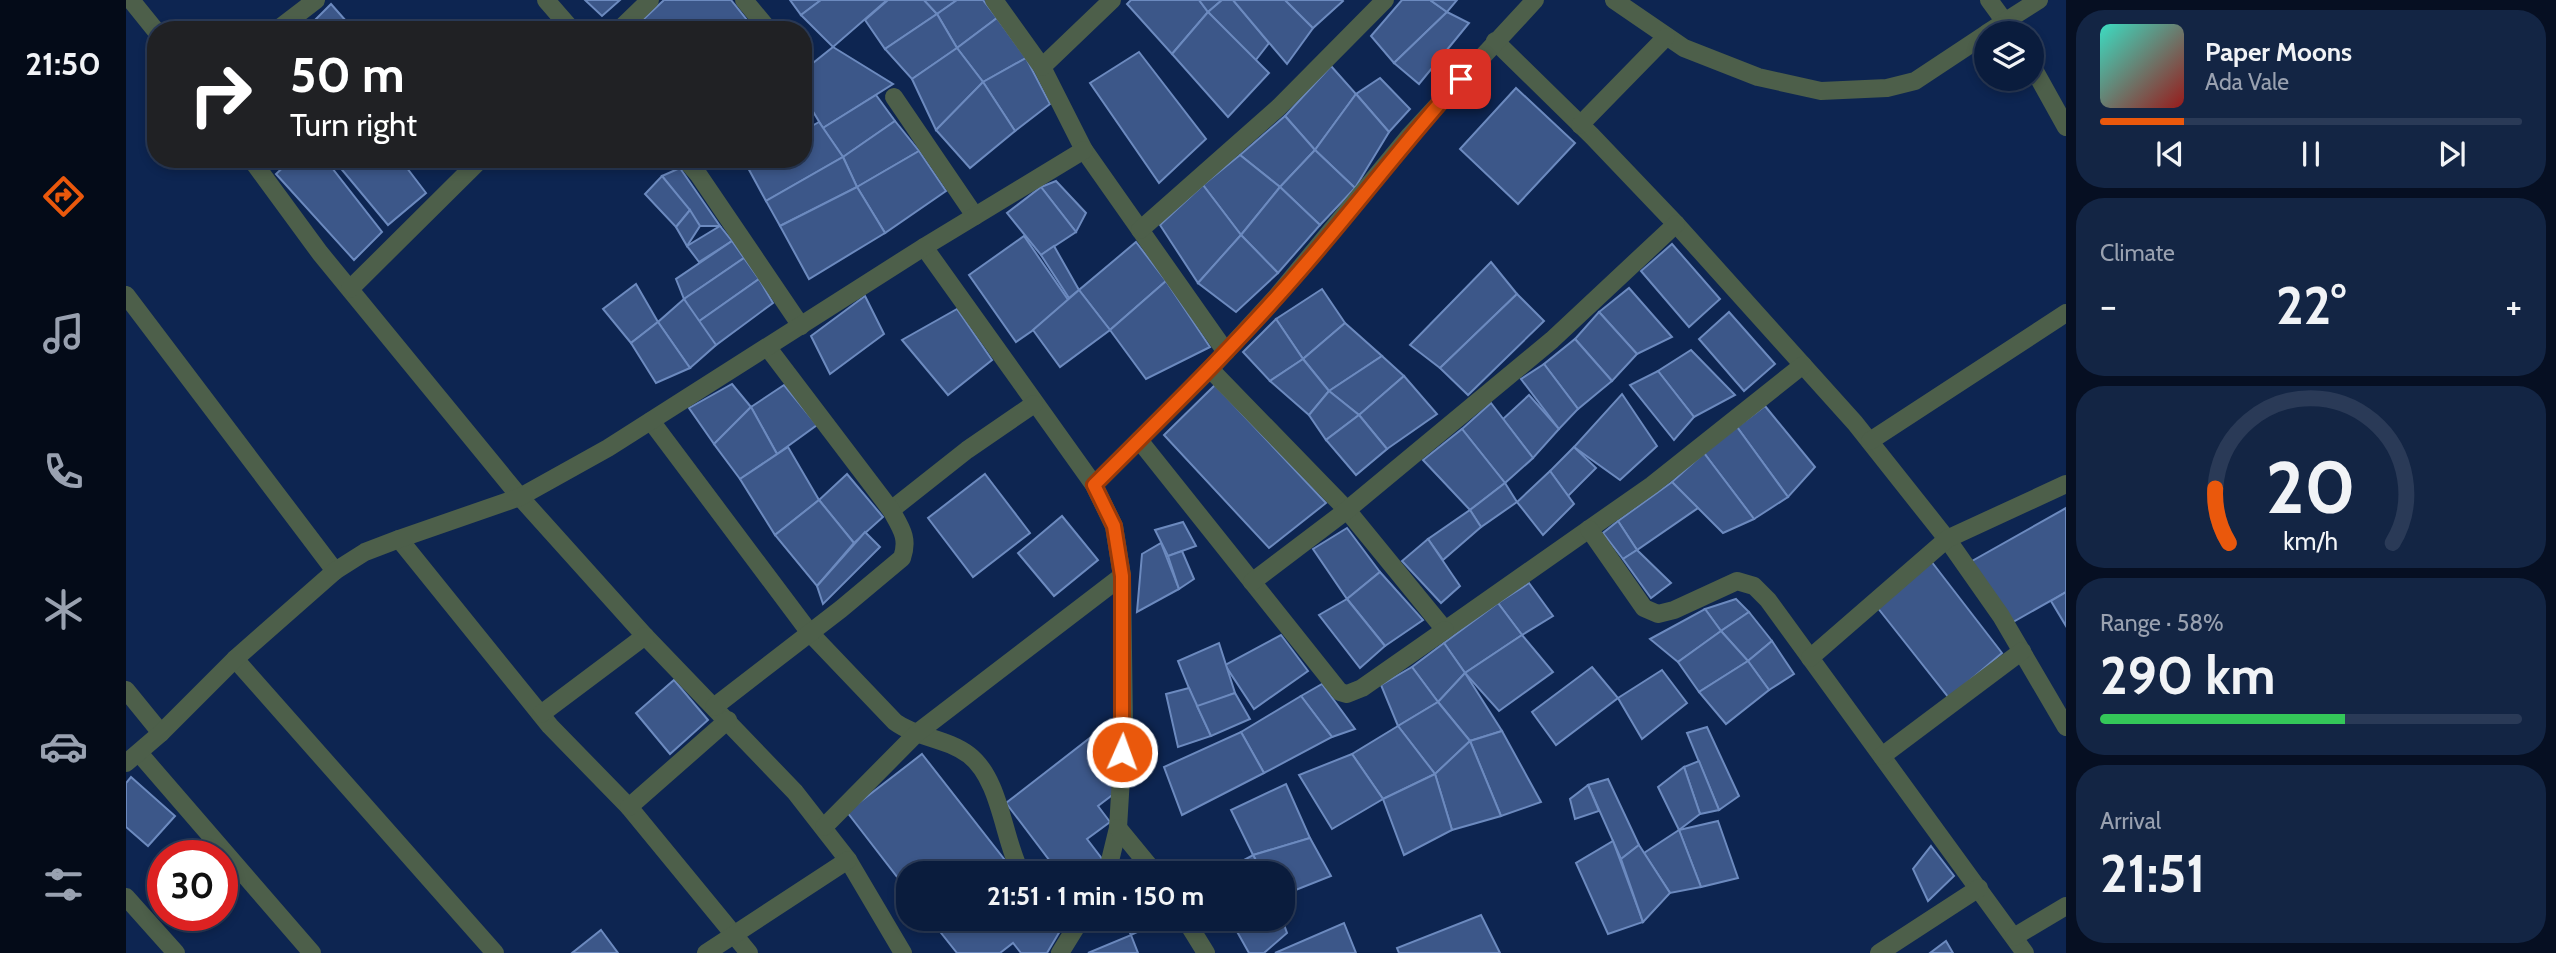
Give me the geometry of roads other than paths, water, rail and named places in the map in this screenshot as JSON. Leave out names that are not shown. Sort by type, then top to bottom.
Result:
[{"type":"street","points":[[131,0],[148,21]]},
{"type":"street","points":[[289,21],[316,0]]},
{"type":"street","points":[[546,0],[564,21]]},
{"type":"street","points":[[628,21],[650,0]]},
{"type":"street","points":[[744,0],[762,21]]},
{"type":"street","points":[[994,0],[1042,68],[1084,150],[1226,352]]},
{"type":"street","points":[[1042,68],[1112,0]]},
{"type":"street","points":[[1140,230],[1279,107],[1385,0]]},
{"type":"street","points":[[1094,485],[1226,352],[1306,264],[1410,135],[1535,0]]},
{"type":"street","points":[[1614,0],[1684,48],[1758,77],[1821,91],[1887,88],[1915,81],[1974,41]]},
{"type":"street","points":[[1989,0],[2005,21]]},
{"type":"street","points":[[2016,21],[2039,0]]},
{"type":"street","points":[[1580,125],[1666,37]]},
{"type":"street","points":[[1495,41],[1676,224],[1870,441],[1947,539],[2001,616],[2066,727]]},
{"type":"street","points":[[2044,87],[2066,125]]},
{"type":"street","points":[[894,97],[975,216]]},
{"type":"street","points":[[312,953],[132,758],[161,733],[234,659],[335,571],[365,552],[520,497],[652,421],[924,247],[1084,150]]},
{"type":"street","points":[[258,168],[320,253],[520,497],[645,636],[795,792],[824,827],[848,860],[902,953]]},
{"type":"street","points":[[350,289],[472,168]]},
{"type":"street","points":[[693,168],[801,326]]},
{"type":"street","points":[[1252,582],[1347,510],[1552,340],[1676,224]]},
{"type":"street","points":[[924,247],[1094,485],[1114,526],[1122,576],[1124,726],[1118,828],[1110,861]]},
{"type":"street","points":[[126,295],[335,571]]},
{"type":"street","points":[[1870,441],[2066,313]]},
{"type":"street","points":[[714,706],[810,634],[902,558],[906,548],[905,535],[891,510],[768,348]]},
{"type":"street","points":[[1139,440],[1340,692],[1347,694],[1362,688],[1652,485],[1802,365]]},
{"type":"street","points":[[1210,369],[1347,510],[1445,630]]},
{"type":"street","points":[[891,510],[967,450],[1034,404]]},
{"type":"street","points":[[652,421],[810,634],[895,722],[916,733],[944,741],[970,755],[984,773],[1017,861]]},
{"type":"street","points":[[1810,658],[1947,539],[2066,484]]},
{"type":"street","points":[[1589,529],[1644,608],[1658,614],[1674,610],[1737,581],[1754,586],[1768,600],[2025,953]]},
{"type":"street","points":[[399,539],[541,714],[628,807],[749,953]]},
{"type":"street","points":[[824,827],[916,733],[1122,576]]},
{"type":"street","points":[[541,714],[645,636]]},
{"type":"street","points":[[1882,756],[2022,652]]},
{"type":"street","points":[[234,659],[495,953]]},
{"type":"street","points":[[126,690],[161,733]]},
{"type":"street","points":[[628,807],[728,720]]},
{"type":"street","points":[[1118,828],[1144,861]]},
{"type":"street","points":[[706,953],[848,860]]},
{"type":"street","points":[[1879,953],[1979,888]]},
{"type":"street","points":[[126,897],[176,953]]},
{"type":"street","points":[[2014,937],[2066,906]]},
{"type":"street","points":[[1061,953],[1069,931]]},
{"type":"street","points":[[1192,931],[1206,953]]}]
